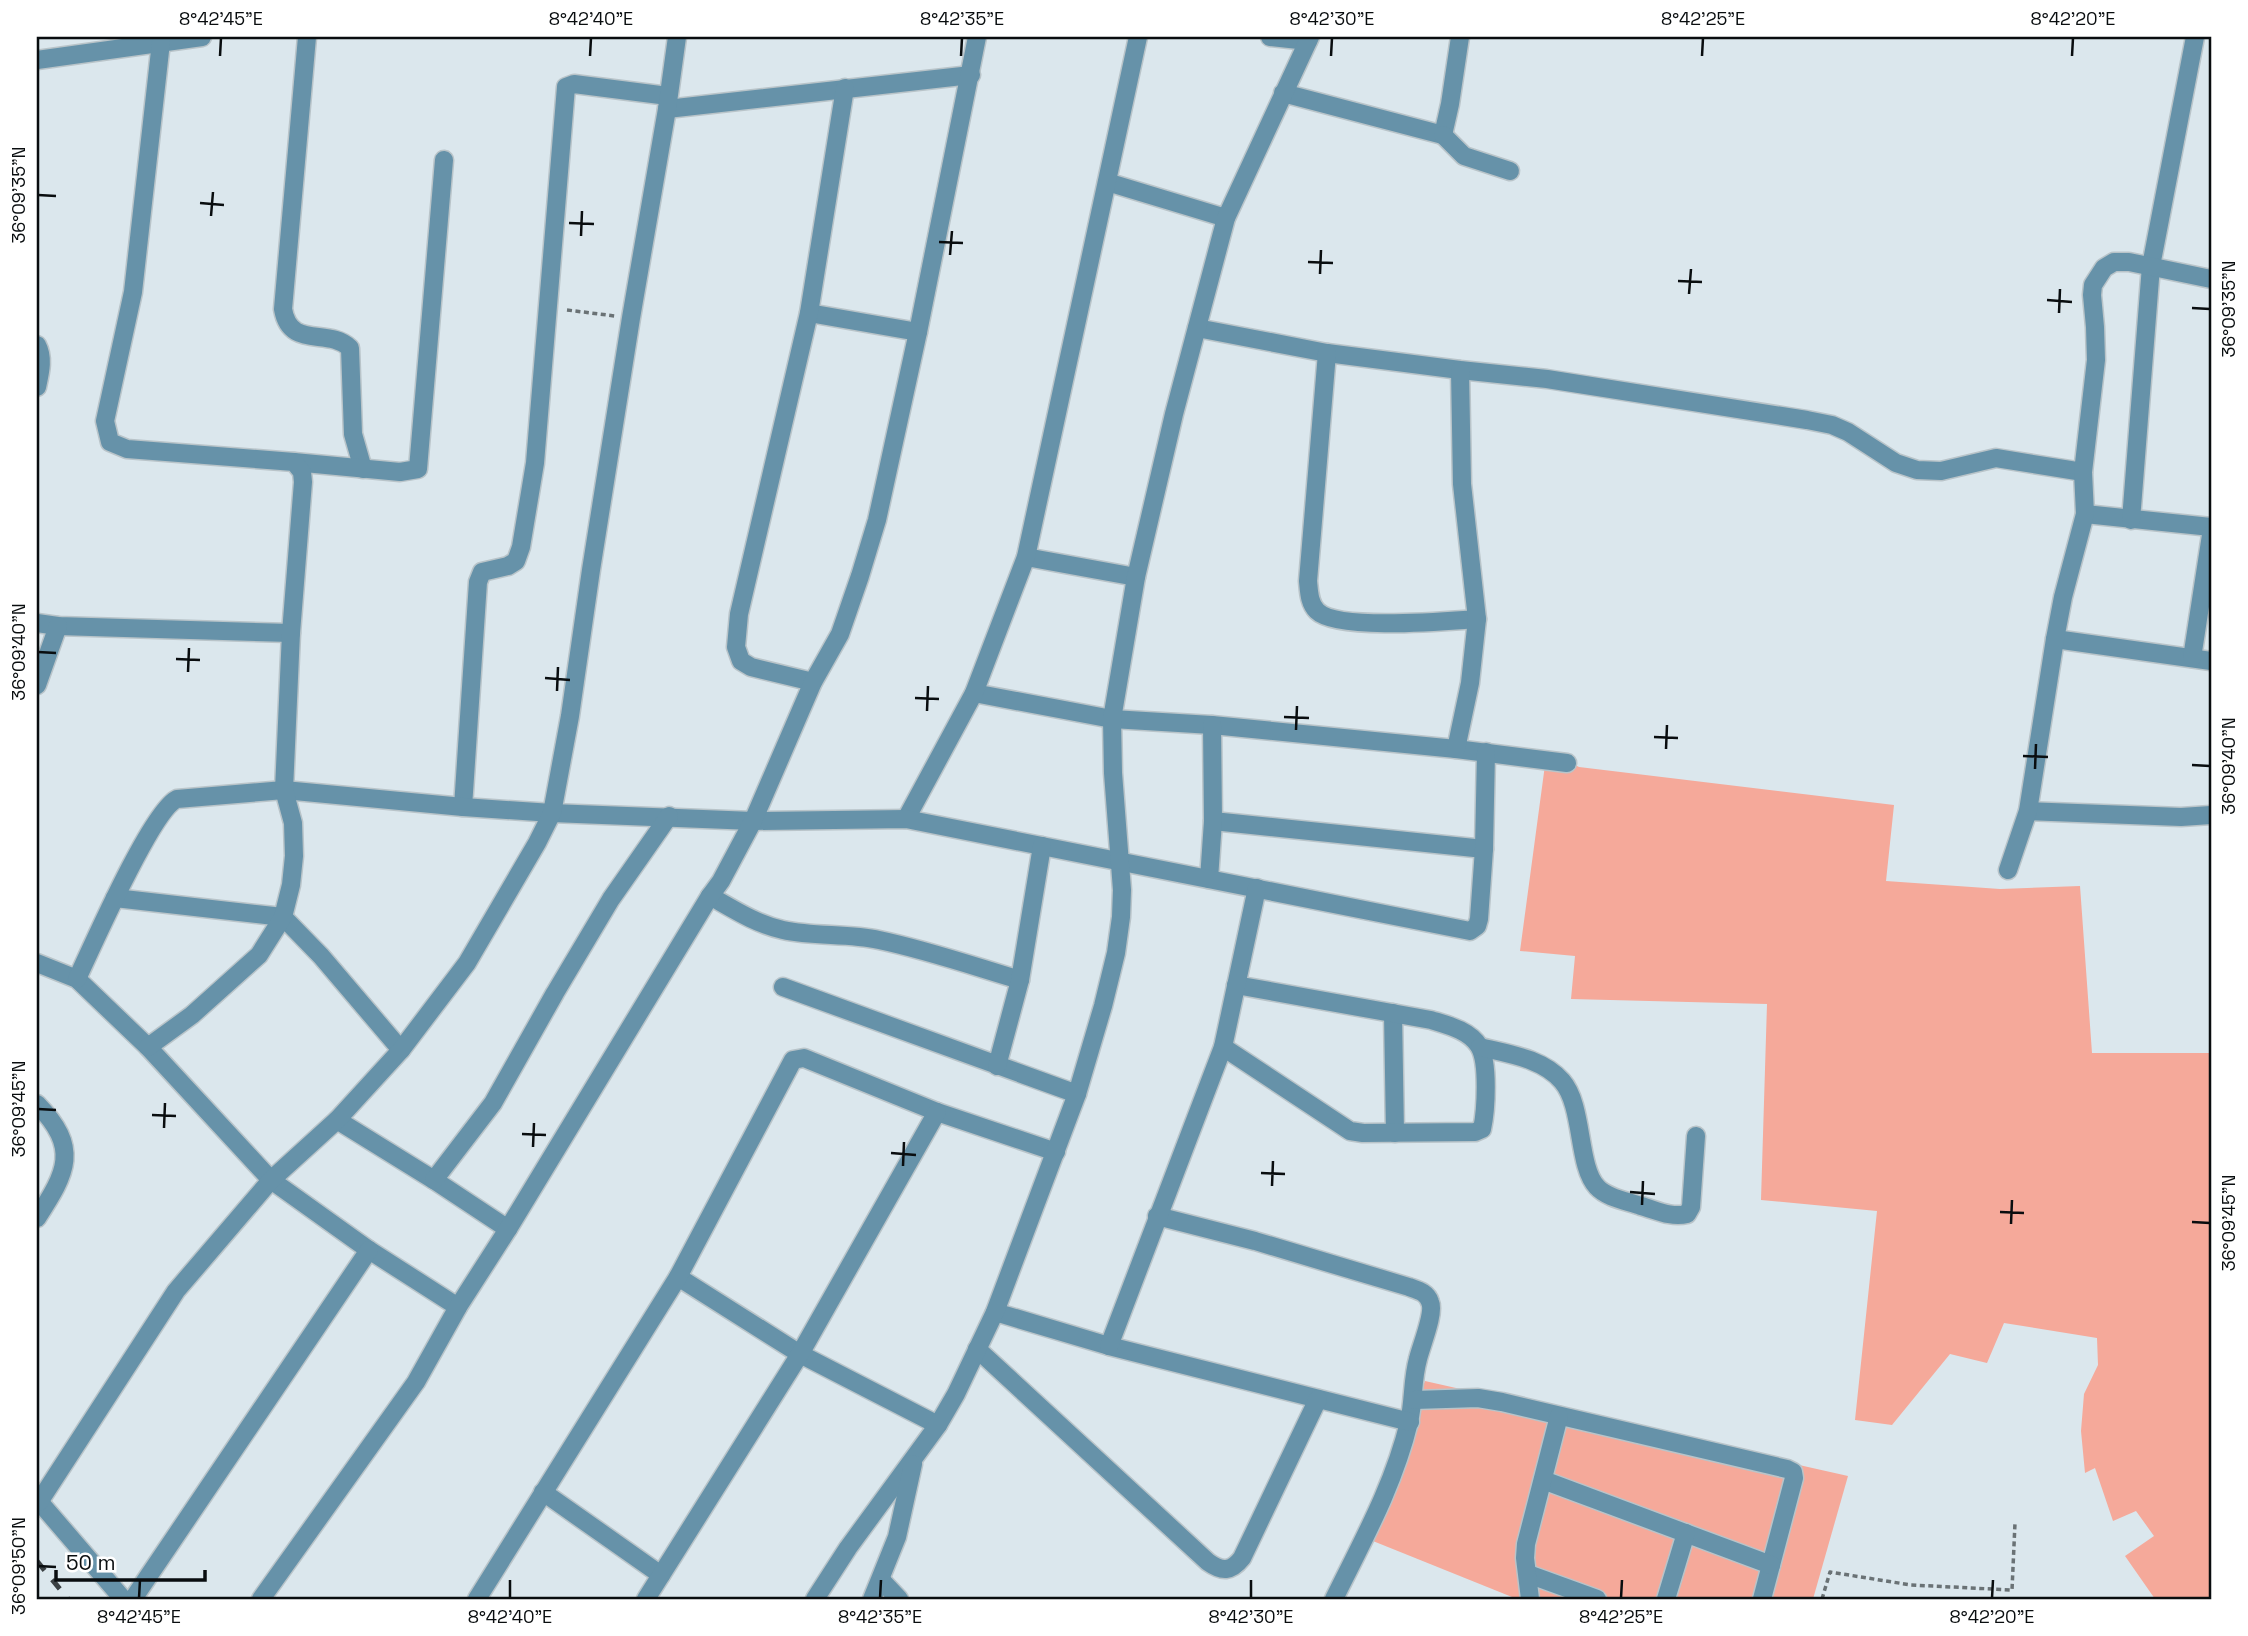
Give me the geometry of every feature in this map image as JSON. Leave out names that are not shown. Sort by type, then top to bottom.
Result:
[{"type":"street","points":[[37,60],[202,37]]},
{"type":"street","points":[[307,37],[283,309],[289,326],[297,333],[342,341],[350,348],[353,435],[363,469]]},
{"type":"street","points":[[123,1599],[38,1500],[176,1291],[271,1180],[337,1121],[401,1050],[467,962],[552,813],[570,716],[677,37]]},
{"type":"street","points":[[261,1599],[416,1382],[458,1307],[721,881],[753,821],[813,682],[840,634],[877,520],[978,37]]},
{"type":"street","points":[[906,819],[974,693],[1026,556],[1138,37]]},
{"type":"street","points":[[815,1599],[848,1548],[938,1425],[995,1312],[1077,1094],[1116,953],[1121,918],[1121,860],[1113,773],[1112,719],[1136,577],[1226,218],[1309,39],[1270,37]]},
{"type":"street","points":[[1443,135],[1460,37]]},
{"type":"street","points":[[2132,520],[2151,266],[2195,37]]},
{"type":"street","points":[[161,42],[133,292],[105,421],[110,442],[127,449],[401,472],[418,469],[444,160]]},
{"type":"street","points":[[463,807],[478,582],[482,572],[508,566],[516,561],[521,547],[535,463],[566,87],[574,84],[668,103],[971,75]]},
{"type":"street","points":[[813,682],[751,667],[741,661],[737,647],[739,614],[809,313],[845,88]]},
{"type":"street","points":[[1283,93],[1443,135],[1464,156],[1510,171]]},
{"type":"street","points":[[1107,182],[1226,218]]},
{"type":"street","points":[[2008,870],[2028,811],[2054,639],[2085,514],[2083,472],[2096,360],[2093,285],[2104,268],[2114,262],[2129,262],[2211,279]]},
{"type":"street","points":[[809,313],[918,332]]},
{"type":"street","points":[[1197,328],[1327,353],[1547,379],[1832,425],[1848,432],[1896,463],[1917,470],[1941,471],[1996,458],[2083,472]]},
{"type":"street","points":[[37,345],[41,369],[37,387]]},
{"type":"street","points":[[1327,353],[1308,580],[1310,598],[1317,611],[1330,618],[1381,623],[1477,619]]},
{"type":"street","points":[[1456,749],[1470,683],[1477,619],[1462,484],[1460,370]]},
{"type":"street","points":[[148,1047],[192,1015],[259,955],[283,917],[291,885],[293,823],[284,790],[291,634],[303,482],[302,471],[293,462]]},
{"type":"street","points":[[2085,514],[2211,527]]},
{"type":"street","points":[[2192,658],[2211,535]]},
{"type":"street","points":[[1026,556],[1136,577]]},
{"type":"street","points":[[37,622],[58,626],[291,634]]},
{"type":"street","points":[[37,685],[58,626]]},
{"type":"street","points":[[2054,639],[2211,661]]},
{"type":"street","points":[[974,693],[1112,719],[1212,725],[1486,752],[1567,763]]},
{"type":"street","points":[[1209,879],[1213,821],[1212,725]]},
{"type":"street","points":[[77,979],[115,898],[151,830],[169,803],[177,799],[284,790],[552,813],[753,821],[906,819],[1471,930],[1477,926],[1479,919],[1486,752]]},
{"type":"street","points":[[2028,811],[2170,817],[2211,815]]},
{"type":"street","points":[[434,1180],[493,1103],[611,899],[670,816]]},
{"type":"street","points":[[1213,821],[1484,849]]},
{"type":"street","points":[[997,1066],[1020,980],[1042,846]]},
{"type":"street","points":[[1109,1346],[1223,1047],[1257,888]]},
{"type":"street","points":[[710,896],[755,921],[782,930],[853,935],[880,940],[1020,980]]},
{"type":"street","points":[[115,898],[283,917],[321,956],[401,1050]]},
{"type":"street","points":[[37,963],[77,979],[148,1047],[271,1180],[369,1250],[458,1307]]},
{"type":"street","points":[[1236,985],[1451,1026],[1466,1034],[1480,1047],[1536,1063],[1552,1071],[1564,1083],[1572,1098],[1590,1175],[1597,1187],[1608,1195],[1667,1214],[1687,1214],[1691,1207],[1696,1136]]},
{"type":"street","points":[[783,987],[1077,1094]]},
{"type":"street","points":[[1393,1013],[1395,1133]]},
{"type":"street","points":[[1223,1047],[1350,1131],[1395,1133],[1475,1132],[1482,1129],[1485,1077],[1480,1047]]},
{"type":"street","points":[[477,1599],[678,1277],[793,1060],[804,1058],[937,1112],[1055,1152]]},
{"type":"street","points":[[37,1104],[60,1132],[66,1158],[58,1186],[37,1218]]},
{"type":"street","points":[[646,1599],[800,1354],[937,1112]]},
{"type":"street","points":[[337,1121],[508,1229]]},
{"type":"street","points":[[1157,1216],[1255,1241],[1424,1293],[1431,1302],[1417,1362],[1414,1400],[1398,1460],[1380,1506],[1334,1599]]},
{"type":"street","points":[[133,1599],[369,1250]]},
{"type":"street","points":[[678,1277],[800,1354],[938,1425]]},
{"type":"street","points":[[995,1312],[1109,1346],[1409,1422]]},
{"type":"street","points":[[977,1349],[1217,1569],[1235,1567],[1242,1558],[1318,1399]]},
{"type":"street","points":[[1414,1400],[1478,1398],[1793,1472],[1794,1478],[1762,1599]]},
{"type":"street","points":[[1530,1599],[1526,1544],[1559,1416]]},
{"type":"street","points":[[872,1599],[904,1510],[915,1457]]},
{"type":"street","points":[[1543,1480],[1771,1565]]},
{"type":"street","points":[[543,1492],[661,1575]]},
{"type":"street","points":[[1666,1599],[1686,1533]]},
{"type":"street","points":[[1528,1574],[1597,1599]]},
{"type":"street","points":[[881,1580],[899,1599]]},
{"type":"path","points":[[548,307],[631,318]]},
{"type":"path","points":[[1822,1599],[1830,1572],[1910,1585],[2012,1590],[2015,1523]]},
{"type":"shaded area","points":[[1547,750],[1579,767],[1894,805],[1886,881],[2000,889],[2080,886],[2092,1053],[2211,1053],[2211,1599],[2155,1599],[2125,1556],[2154,1536],[2136,1511],[2113,1521],[2095,1468],[2085,1473],[2081,1431],[2084,1394],[2098,1365],[2097,1338],[2004,1323],[1987,1363],[1950,1354],[1892,1425],[1855,1420],[1877,1211],[1761,1200],[1767,1004],[1571,999],[1575,956],[1520,951]]},
{"type":"shaded area","points":[[1425,1381],[1848,1476],[1813,1599],[1517,1599],[1363,1537]]},
{"type":"railway","points":[[37,1561],[68,1599]]}]
